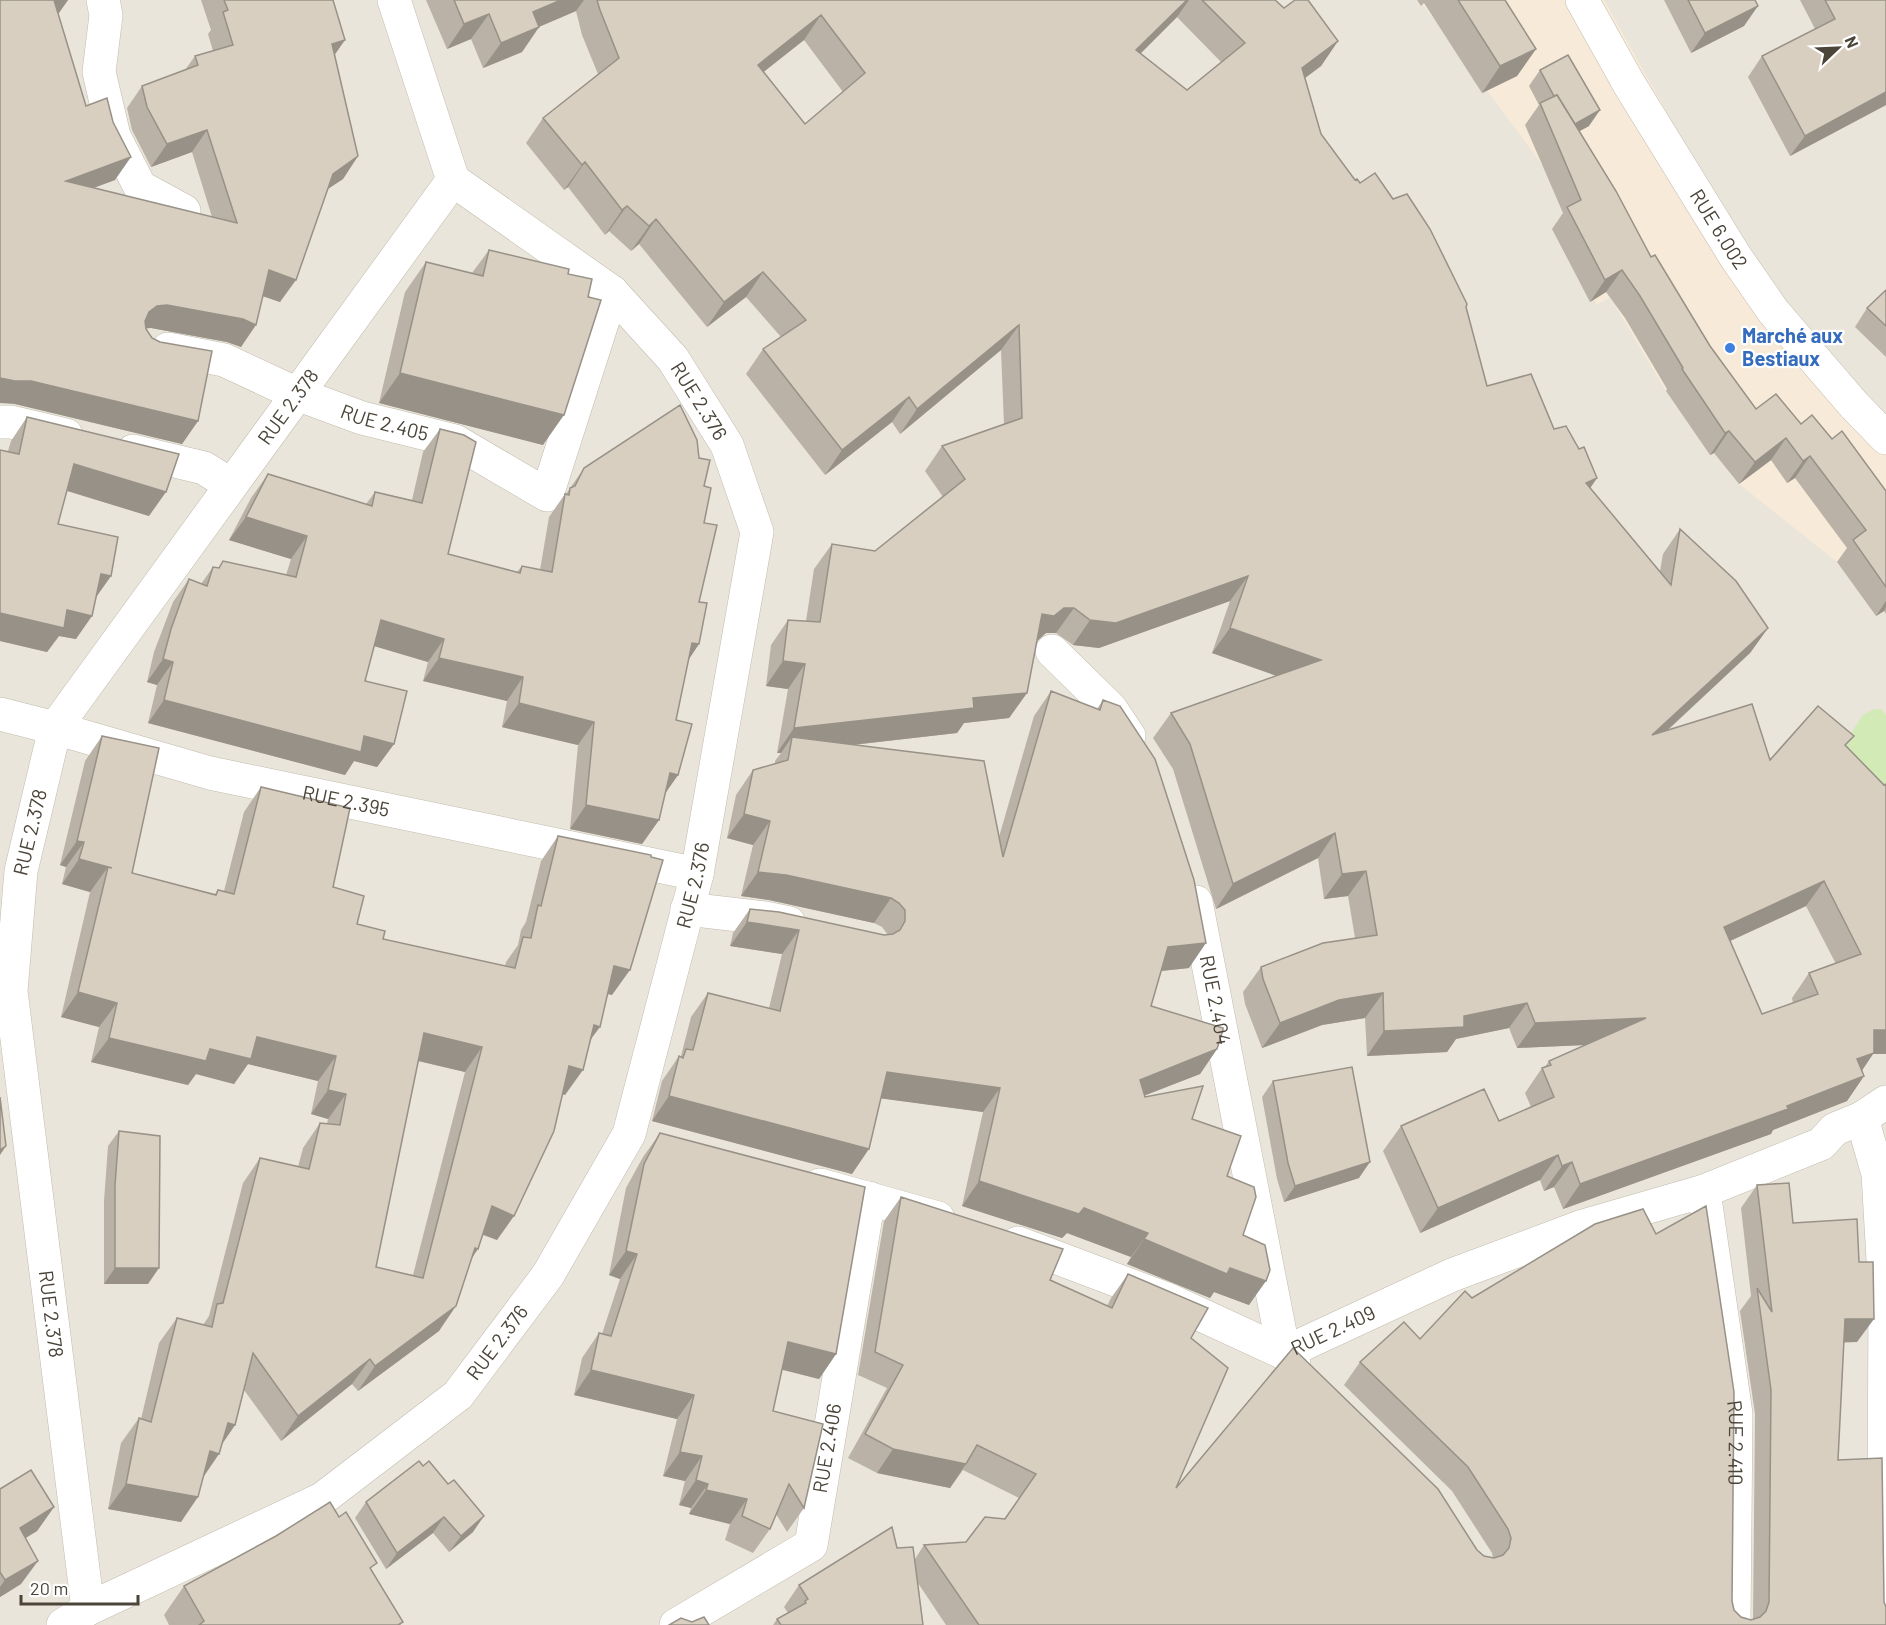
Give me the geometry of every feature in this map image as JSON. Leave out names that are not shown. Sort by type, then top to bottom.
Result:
[{"type":"street","points":[[103,0],[106,15],[99,72],[114,136],[140,187],[184,211]]},
{"type":"street","points":[[394,0],[453,180]]},
{"type":"street","name":"RUE 6.002","points":[[1582,0],[1635,94],[1735,256],[1773,311],[1854,405],[1886,438]]},
{"type":"street","name":"RUE 2.376","points":[[76,1617],[322,1498],[458,1395],[548,1275],[641,1137],[687,909],[697,873],[757,532],[727,445],[673,359],[612,292],[453,180]]},
{"type":"street","name":"RUE 2.378","points":[[76,1617],[10,991],[21,871],[55,728],[453,180]]},
{"type":"street","name":"RUE 2.405","points":[[148,346],[224,360],[297,394],[362,418],[455,441],[547,495],[612,292]]},
{"type":"street","points":[[0,422],[11,422],[204,468],[231,485]]},
{"type":"street","points":[[1052,651],[1111,709],[1142,756]]},
{"type":"street","name":"RUE 2.395","points":[[0,714],[210,773],[697,873]]},
{"type":"street","name":"RUE 2.404","points":[[1188,877],[1198,912],[1284,1353]]},
{"type":"street","points":[[687,909],[765,918],[818,929]]},
{"type":"street","points":[[1874,1110],[1885,1283],[1886,1625]]},
{"type":"street","name":"RUE 2.409","points":[[993,1235],[1035,1248],[1169,1300],[1284,1353],[1452,1275],[1583,1226],[1704,1191],[1821,1144],[1835,1129],[1874,1110]]},
{"type":"street","points":[[789,1177],[961,1225]]},
{"type":"street","name":"RUE 2.410","points":[[1704,1191],[1736,1414],[1734,1625]]},
{"type":"street","name":"RUE 2.406","points":[[676,1625],[811,1545],[868,1198]]},
{"type":"street","points":[[1284,1353],[1318,1386]]},
{"type":"street","points":[[322,1498],[340,1528]]},
{"type":"shaded area","points":[[0,0],[1886,0],[1886,1625],[0,1625]]},
{"type":"shaded area","name":"Marché aux Bestiaux","points":[[1417,0],[1604,0],[1770,297],[1886,415],[1886,614],[1884,611],[1876,616],[1837,562],[1739,484],[1714,453],[1710,455],[1666,391],[1610,297],[1597,305],[1559,232],[1573,224],[1554,181],[1438,24]]},
{"type":"green space","points":[[1874,709],[1882,710],[1886,715],[1886,794],[1844,744],[1863,715]]},
{"type":"building","points":[[0,0],[54,0],[86,106],[107,98],[113,122],[131,157],[66,181],[237,223],[207,130],[167,144],[147,107],[142,86],[198,65],[195,56],[233,45],[223,12],[228,10],[224,0],[333,0],[345,40],[332,44],[358,156],[333,174],[296,280],[269,270],[256,325],[243,319],[167,305],[157,306],[149,312],[145,321],[146,329],[152,338],[160,342],[212,351],[198,421],[31,381],[0,378]]},
{"type":"building","points":[[454,0],[561,0],[533,12],[539,27],[501,43],[489,14],[464,24]]},
{"type":"building","points":[[597,0],[1187,0],[1136,50],[1187,90],[1245,43],[1202,0],[1275,0],[1284,8],[1295,0],[1308,0],[1338,41],[1302,68],[1321,134],[1355,180],[1357,179],[1360,183],[1375,173],[1393,199],[1407,194],[1430,229],[1467,304],[1487,386],[1531,374],[1554,429],[1566,426],[1579,449],[1584,447],[1597,478],[1586,483],[1671,585],[1680,529],[1736,581],[1768,628],[1652,735],[1752,704],[1770,760],[1818,706],[1854,736],[1845,745],[1884,785],[1886,784],[1886,1030],[1874,1030],[1874,1053],[1857,1059],[1864,1076],[1787,1106],[1788,1109],[1580,1184],[1572,1162],[1562,1166],[1558,1155],[1438,1208],[1401,1126],[1484,1089],[1499,1121],[1554,1097],[1542,1068],[1551,1065],[1549,1061],[1646,1018],[1535,1023],[1527,1003],[1464,1016],[1464,1027],[1384,1031],[1383,993],[1339,1000],[1280,1023],[1263,979],[1261,967],[1323,943],[1377,935],[1366,871],[1342,874],[1335,833],[1233,884],[1190,744],[1171,713],[1321,660],[1230,628],[1248,576],[1116,623],[1090,620],[1074,608],[1064,608],[1054,616],[1042,614],[1027,693],[973,698],[974,708],[794,728],[805,664],[783,661],[788,620],[820,622],[832,544],[875,551],[965,479],[942,446],[1022,418],[1019,325],[917,409],[909,397],[842,450],[763,349],[806,320],[763,272],[724,302],[656,219],[649,226],[627,206],[622,210],[585,162],[582,165],[543,118],[619,58]],"holes":[[[821,15],[865,73],[805,124],[758,65]],[[1824,881],[1861,954],[1809,973],[1818,994],[1762,1014],[1724,927]]]},
{"type":"building","points":[[1458,0],[1505,0],[1536,49],[1500,66]]},
{"type":"building","points":[[1688,0],[1755,0],[1758,6],[1705,33]]},
{"type":"building","points":[[1825,0],[1886,0],[1886,92],[1805,136],[1762,56],[1835,19]]},
{"type":"building","points":[[1568,55],[1600,110],[1575,124],[1557,95],[1554,96],[1540,70]]},
{"type":"building","points":[[1557,95],[1616,191],[1651,257],[1655,255],[1710,346],[1756,409],[1776,394],[1801,424],[1812,415],[1832,439],[1842,431],[1886,491],[1886,587],[1853,540],[1866,530],[1810,456],[1803,461],[1786,438],[1755,462],[1729,431],[1725,433],[1682,369],[1640,296],[1622,270],[1605,280],[1567,207],[1581,200],[1540,103]]},
{"type":"building","points":[[489,250],[569,269],[568,274],[592,279],[588,297],[601,300],[564,415],[400,373],[426,262],[483,276]]},
{"type":"building","points":[[1886,290],[1886,326],[1867,308]]},
{"type":"building","points":[[680,405],[697,440],[699,458],[710,460],[704,486],[711,488],[704,523],[717,525],[699,602],[707,603],[699,644],[692,643],[676,720],[692,724],[678,775],[670,773],[659,820],[586,805],[594,722],[519,703],[523,677],[439,658],[444,639],[381,620],[365,681],[407,691],[394,744],[364,736],[361,752],[164,700],[173,662],[163,659],[189,579],[207,586],[213,567],[219,568],[223,561],[296,577],[307,536],[246,517],[268,474],[372,506],[375,492],[422,503],[440,429],[464,435],[476,442],[448,554],[520,573],[522,566],[552,572],[565,494],[569,495],[570,488],[575,486],[584,468]]},
{"type":"building","points":[[27,417],[179,454],[166,492],[74,464],[58,524],[118,537],[111,576],[101,574],[92,616],[67,610],[64,628],[0,613],[0,450],[19,454]]},
{"type":"building","points":[[1051,691],[1100,710],[1103,700],[1120,706],[1155,759],[1194,880],[1206,943],[1168,947],[1151,1006],[1223,1028],[1223,1030],[1217,1049],[1140,1080],[1145,1097],[1203,1086],[1192,1119],[1241,1136],[1227,1176],[1254,1187],[1256,1197],[1243,1235],[1265,1245],[1270,1270],[1266,1281],[1230,1268],[1227,1274],[1144,1239],[1148,1233],[1084,1208],[1079,1214],[979,1181],[1000,1088],[887,1072],[869,1149],[669,1096],[679,1056],[683,1058],[686,1049],[693,1050],[708,993],[780,1011],[799,930],[747,922],[750,909],[779,912],[884,935],[900,930],[905,921],[905,910],[891,898],[786,875],[758,872],[770,821],[744,814],[753,770],[788,760],[792,737],[984,761],[1003,857]]},
{"type":"building","points":[[102,736],[159,748],[132,873],[216,895],[218,890],[234,894],[261,787],[350,808],[333,887],[364,896],[357,924],[385,931],[383,939],[515,968],[523,937],[531,938],[558,836],[651,855],[651,857],[663,860],[630,970],[614,966],[600,1027],[594,1025],[583,1070],[569,1066],[554,1131],[514,1216],[492,1206],[456,1306],[375,1366],[370,1359],[298,1416],[253,1353],[235,1425],[228,1423],[219,1454],[210,1451],[198,1497],[126,1484],[139,1418],[151,1422],[177,1318],[212,1327],[217,1304],[223,1303],[260,1158],[309,1169],[320,1123],[340,1125],[346,1094],[328,1090],[336,1056],[257,1037],[251,1059],[210,1049],[206,1061],[109,1038],[117,1003],[78,992],[108,867],[112,868],[79,859],[84,842],[77,841]],"holes":[[[424,1033],[482,1047],[423,1278],[376,1267]]]},
{"type":"building","points":[[1352,1067],[1370,1162],[1295,1186],[1288,1163],[1273,1081]]},
{"type":"building","points":[[0,1097],[6,1146],[0,1150]]},
{"type":"building","points":[[119,1131],[160,1136],[159,1268],[115,1268],[115,1185]]},
{"type":"building","points":[[660,1133],[865,1187],[836,1354],[788,1342],[773,1411],[823,1424],[804,1508],[789,1484],[770,1529],[742,1516],[747,1499],[706,1490],[708,1484],[696,1480],[702,1456],[680,1452],[694,1395],[591,1370],[599,1333],[611,1336],[637,1254],[626,1251],[644,1164]]},
{"type":"building","points":[[1789,1183],[1793,1223],[1857,1219],[1859,1262],[1873,1262],[1874,1319],[1845,1319],[1838,1460],[1882,1458],[1886,1625],[979,1625],[924,1545],[966,1542],[985,1517],[1005,1519],[1036,1474],[977,1445],[966,1464],[893,1449],[865,1434],[903,1365],[875,1352],[901,1197],[1063,1249],[1050,1280],[1112,1308],[1128,1274],[1208,1308],[1191,1338],[1228,1368],[1176,1488],[1293,1348],[1438,1489],[1477,1550],[1484,1556],[1494,1558],[1503,1555],[1509,1548],[1511,1538],[1508,1529],[1468,1467],[1360,1362],[1404,1322],[1420,1339],[1465,1291],[1472,1298],[1595,1224],[1643,1209],[1656,1234],[1706,1206],[1734,1392],[1732,1601],[1734,1610],[1741,1617],[1751,1620],[1760,1617],[1766,1611],[1769,1602],[1771,1390],[1757,1288],[1772,1312],[1757,1185]]},
{"type":"building","points":[[419,1461],[423,1466],[429,1461],[448,1484],[454,1480],[484,1516],[461,1536],[444,1517],[397,1553],[366,1502]]},
{"type":"building","points":[[31,1470],[54,1507],[20,1528],[38,1561],[5,1580],[0,1572],[0,1489]]},
{"type":"building","points":[[330,1502],[339,1517],[346,1512],[377,1563],[370,1568],[403,1622],[398,1625],[199,1625],[204,1621],[184,1586],[276,1536]]},
{"type":"building","points":[[892,1527],[897,1548],[913,1547],[923,1625],[781,1625],[777,1619],[806,1603],[808,1599],[799,1585]]},
{"type":"building","points":[[704,1617],[709,1625],[669,1625],[681,1618],[692,1622]]},
{"type":"place","name":"Marché aux Bestiaux","points":[[1730,348]]}]
